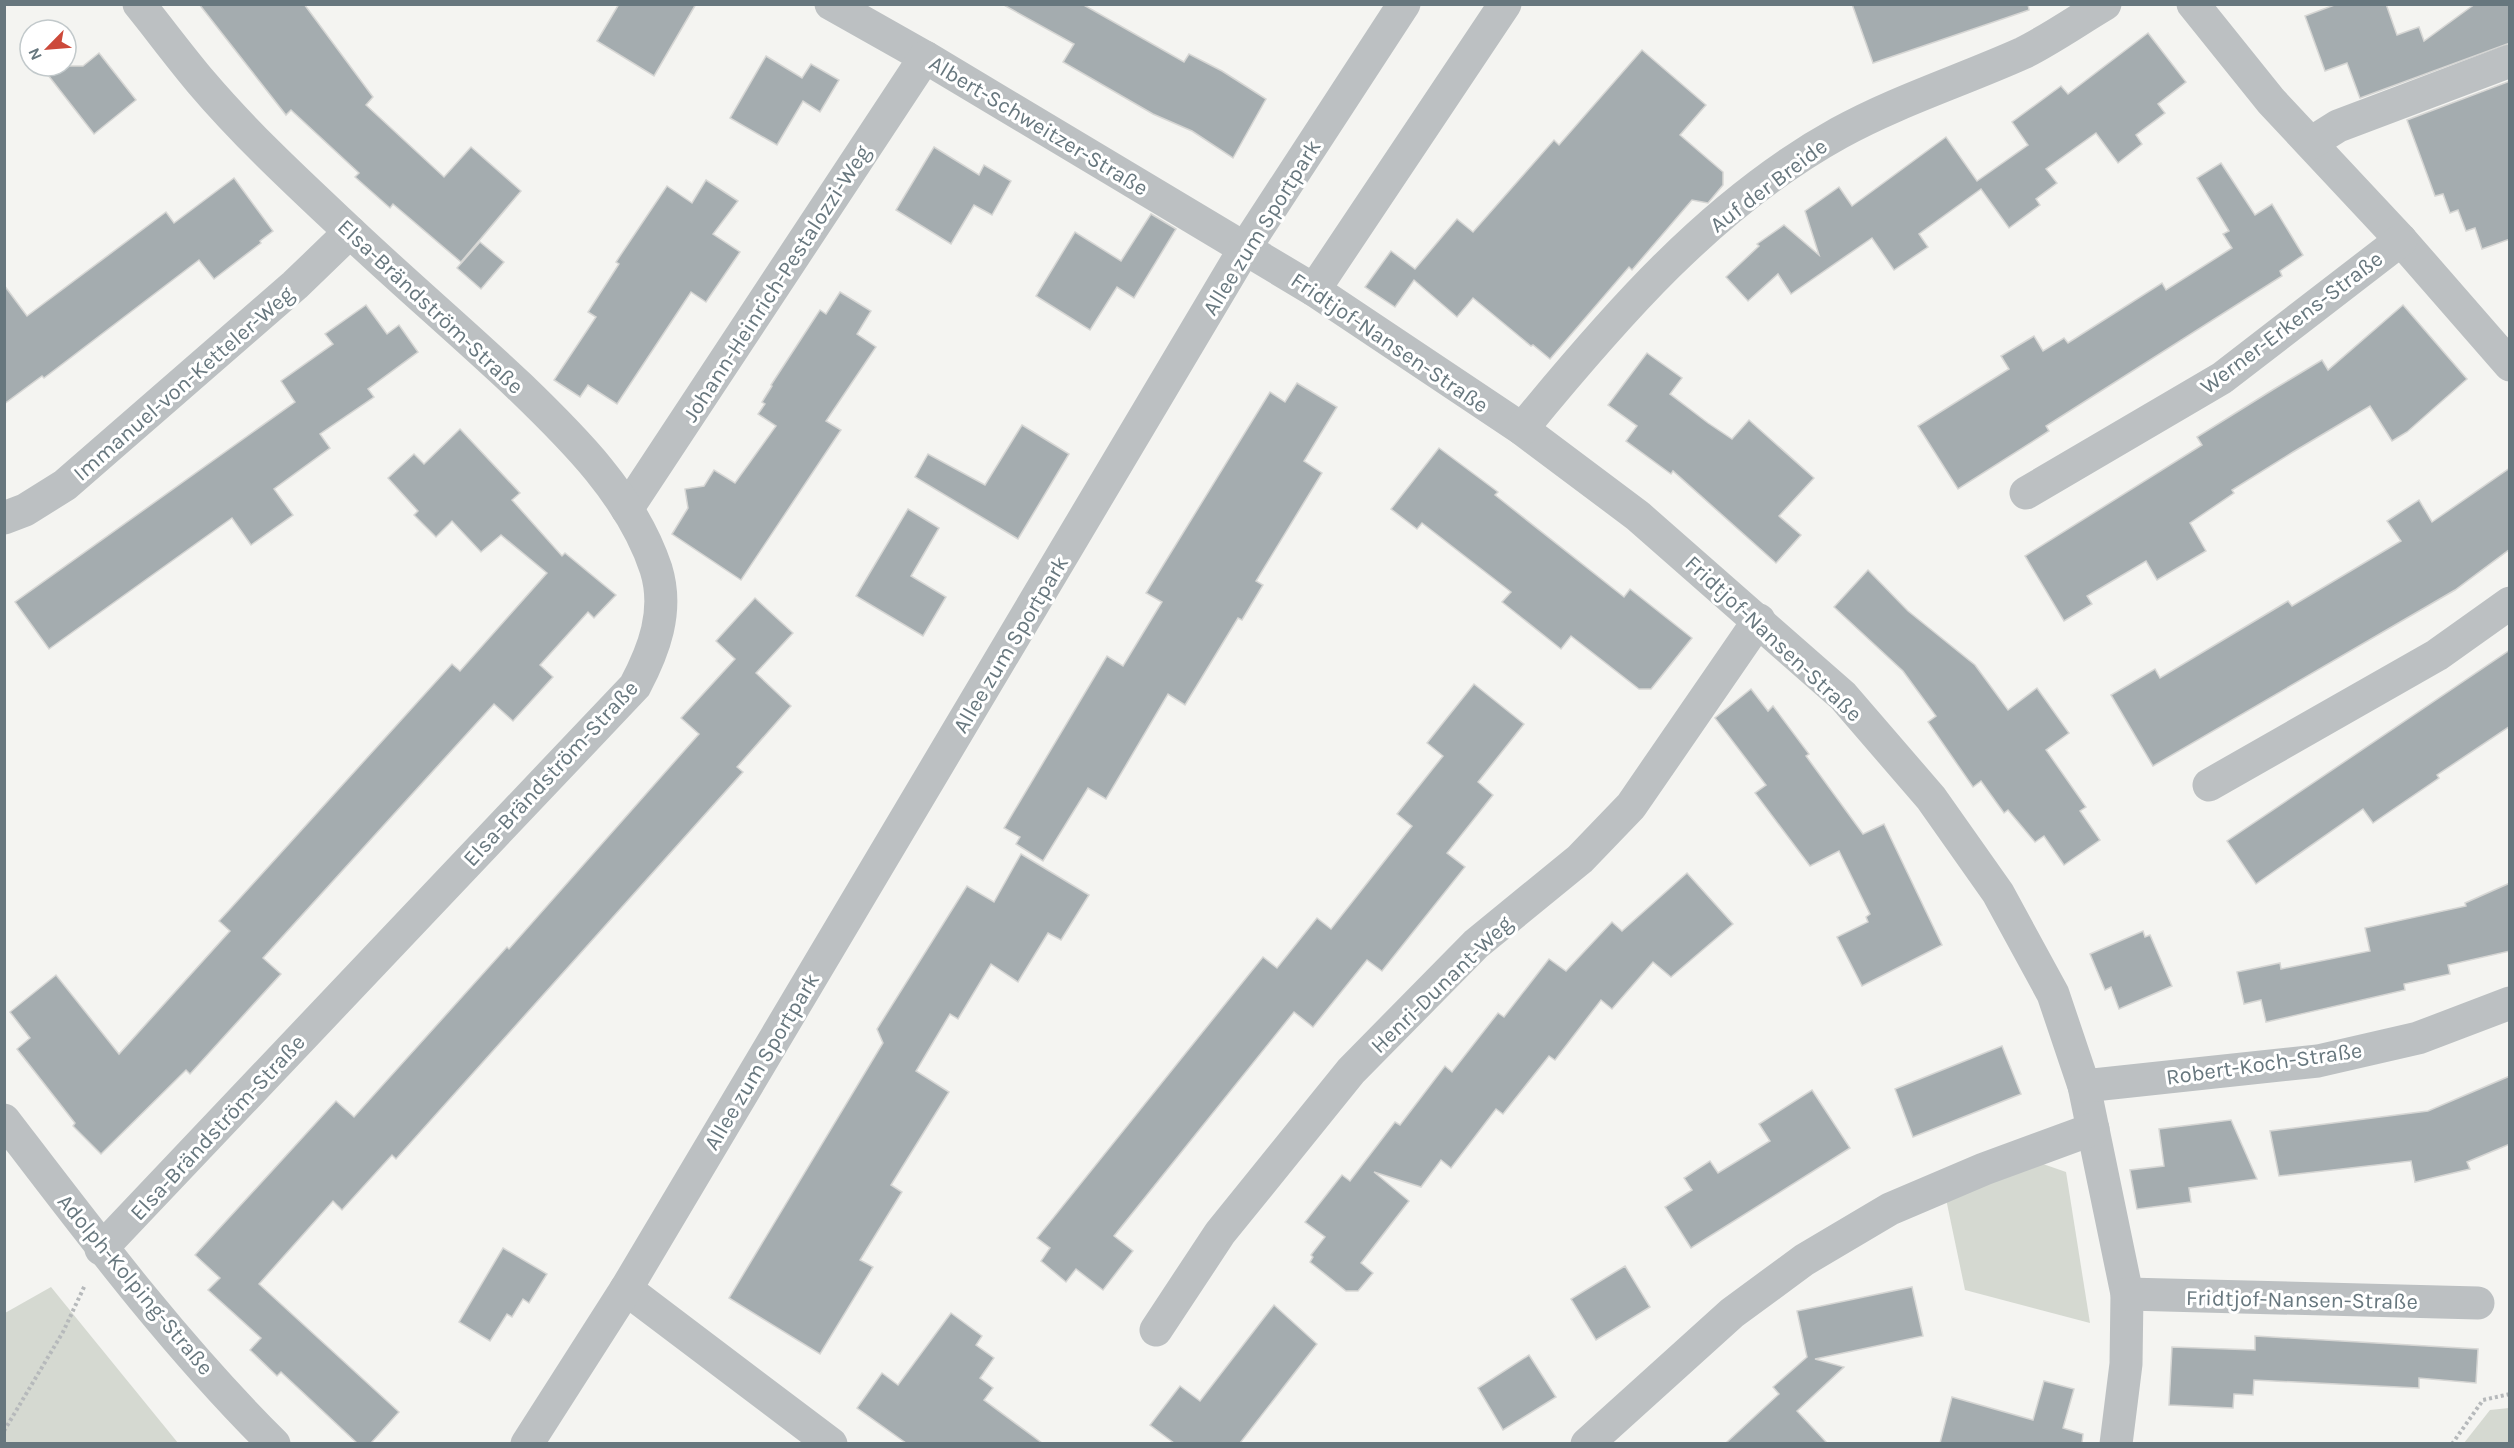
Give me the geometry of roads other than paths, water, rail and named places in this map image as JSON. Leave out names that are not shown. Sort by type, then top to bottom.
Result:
[{"type":"street","name":"Elsa-Brändström-Straße","points":[[101,1248],[635,686],[653,652],[661,617],[657,571],[627,509],[594,463],[556,422],[350,232],[266,151],[202,84],[139,4]]},
{"type":"street","name":"Albert-Schweitzer-Straße","points":[[831,4],[925,57],[1245,248]]},
{"type":"street","name":"Allee zum Sportpark","points":[[528,1443],[626,1289],[1245,248],[1404,4]]},
{"type":"street","points":[[1314,290],[1505,4]]},
{"type":"street","name":"Auf der Breide","points":[[1522,429],[1624,308],[1707,230],[1779,171],[1840,132],[2025,52],[2105,4]]},
{"type":"street","name":"Werner-Erkens-Straße","points":[[2193,4],[2271,101],[2401,240],[2510,366]]},
{"type":"street","name":"Johann-Heinrich-Pestalozzi-Weg","points":[[627,509],[925,57]]},
{"type":"street","points":[[2311,143],[2338,126],[2510,61]]},
{"type":"street","name":"Immanuel-von-Ketteler-Weg","points":[[4,518],[25,510],[65,485],[296,285],[350,232]]},
{"type":"street","name":"Werner-Erkens-Straße","points":[[2026,493],[2222,378],[2401,240]]},
{"type":"street","name":"Fridtjof-Nansen-Straße","points":[[1245,248],[1314,290],[1522,429],[1638,516],[1760,620],[1843,696],[1931,798],[1998,893],[2053,994],[2084,1086],[2127,1294],[2126,1364],[2116,1443]]},
{"type":"street","points":[[2209,785],[2437,655],[2510,603]]},
{"type":"street","name":"Henri-Dunant-Weg","points":[[1156,1330],[1220,1233],[1351,1071],[1476,944],[1580,859],[1632,806],[1760,620]]},
{"type":"street","name":"Robert-Koch-Straße","points":[[2084,1086],[2318,1061],[2418,1038],[2510,1003]]},
{"type":"street","name":"Adolph-Kolping-Straße","points":[[4,1120],[101,1248],[189,1351],[274,1443]]},
{"type":"street","points":[[1587,1443],[1732,1313],[1804,1260],[1890,1209],[1984,1169],[2093,1129]]},
{"type":"street","points":[[626,1289],[831,1443]]},
{"type":"street","name":"Fridtjof-Nansen-Straße","points":[[2127,1294],[2478,1303]]}]
